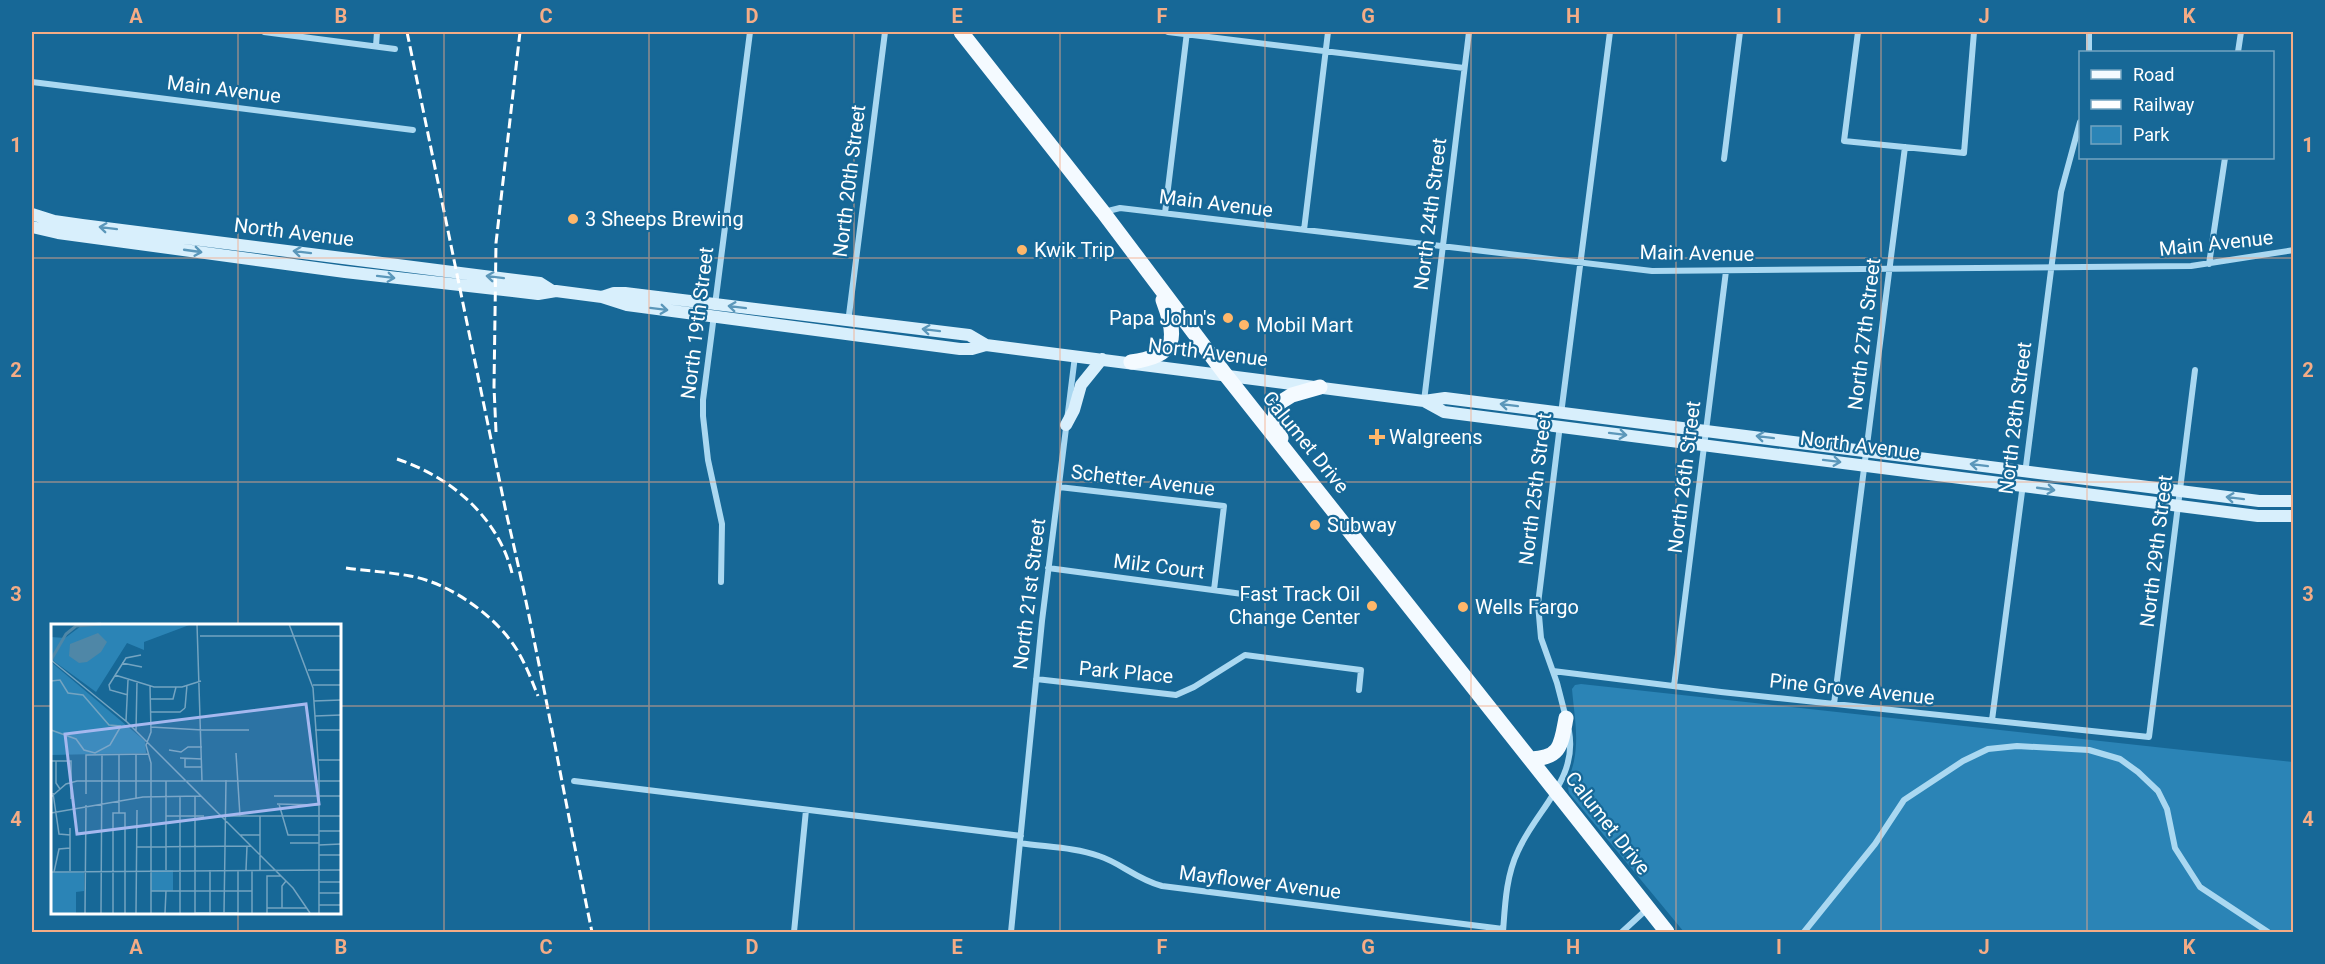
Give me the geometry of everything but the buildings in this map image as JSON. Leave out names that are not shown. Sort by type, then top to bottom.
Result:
[{"type":"main road","name":"Calumet Drive","points":[[961,32],[1103,212],[1225,374],[1667,933]]},
{"type":"main road","name":"North Avenue","points":[[32,214],[54,221],[82,225],[540,283],[551,290],[602,297],[627,305],[848,320],[969,335],[986,345],[1424,401],[1445,398],[2259,501],[2294,501]]},
{"type":"main road","name":"North Avenue","points":[[32,226],[69,235],[356,273],[538,294],[551,290]]},
{"type":"main road","points":[[1131,362],[1160,354],[1166,350],[1172,338],[1169,317],[1158,286]]},
{"type":"main road","name":"North Avenue","points":[[714,310],[846,334],[960,349],[972,350],[986,345]]},
{"type":"main road","points":[[1066,425],[1074,410],[1081,385],[1101,359]]},
{"type":"main road","points":[[1289,454],[1277,429],[1274,412],[1276,405],[1292,395],[1320,387]]},
{"type":"main road","name":"North Avenue","points":[[1424,401],[1444,412],[2258,516],[2294,516]]},
{"type":"main road","points":[[1531,759],[1545,758],[1555,754],[1566,718]]},
{"type":"street","points":[[264,32],[395,49]]},
{"type":"street","points":[[376,46],[377,32]]},
{"type":"street","name":"North 19th Street","points":[[721,582],[722,524],[708,460],[703,416],[714,310],[750,32]]},
{"type":"street","name":"North 20th Street","points":[[846,334],[885,32]]},
{"type":"street","points":[[1168,32],[1464,68]]},
{"type":"street","points":[[1304,230],[1328,32]]},
{"type":"street","name":"North 24th Street","points":[[1424,401],[1469,32]]},
{"type":"street","name":"North 25th Street","points":[[1503,931],[1508,883],[1515,859],[1526,836],[1566,773],[1570,759],[1570,735],[1541,638],[1538,604],[1610,32]]},
{"type":"street","points":[[1724,159],[1740,32]]},
{"type":"street","points":[[1858,32],[1844,141],[1964,153],[1974,32]]},
{"type":"street","points":[[2089,32],[2089,51]]},
{"type":"street","points":[[2238,51],[2241,32]]},
{"type":"street","points":[[1165,213],[1187,33]]},
{"type":"street","name":"Main Avenue","points":[[32,82],[413,130]]},
{"type":"street","name":"North 28th Street","points":[[1992,720],[2061,192],[2079,126]]},
{"type":"street","name":"North 27th Street","points":[[1834,704],[1905,147]]},
{"type":"street","points":[[2209,264],[2225,159]]},
{"type":"street","name":"Main Avenue","points":[[1103,212],[1120,208],[1652,271],[2191,266],[2294,250]]},
{"type":"street","name":"North 26th Street","points":[[1674,686],[1726,271]]},
{"type":"street","name":"North 21st Street","points":[[1020,843],[1048,568],[1075,356]]},
{"type":"street","name":"North 29th Street","points":[[2149,737],[2195,370]]},
{"type":"street","name":"Schetter Avenue","points":[[1059,487],[1224,506],[1214,590]]},
{"type":"street","name":"Milz Court","points":[[1048,568],[1265,597]]},
{"type":"street","name":"Park Place","points":[[1036,679],[1176,695],[1194,687],[1245,655],[1361,670],[1359,690]]},
{"type":"street","name":"Pine Grove Avenue","points":[[1552,671],[1834,704],[2149,737]]},
{"type":"street","points":[[1804,933],[1875,844],[1904,800],[1963,761],[1988,750],[2018,746],[2089,750],[2120,759],[2138,772],[2158,791],[2167,809],[2175,848],[2200,887],[2268,933]]},
{"type":"street","points":[[574,781],[1021,836]]},
{"type":"street","points":[[794,933],[806,810]]},
{"type":"street","points":[[1011,933],[1020,843]]},
{"type":"street","name":"Mayflower Avenue","points":[[1020,843],[1100,856],[1136,877],[1162,886],[1503,931]]},
{"type":"street","points":[[1622,933],[1648,908]]},
{"type":"green space","points":[[1575,685],[2293,762],[2293,932],[1684,932],[1569,793],[1576,743],[1572,689]]},
{"type":"railway","points":[[407,32],[592,932]]},
{"type":"railway","points":[[496,432],[494,387],[496,243],[520,32]]},
{"type":"railway","points":[[397,459],[436,477],[470,502],[496,534],[512,573]]},
{"type":"railway","points":[[346,568],[425,580],[471,603],[508,637],[523,661],[538,696]]},
{"type":"place","name":"3 Sheeps Brewing","points":[[573,219]]},
{"type":"place","name":"Kwik Trip","points":[[1022,250]]},
{"type":"place","name":"Papa John's","points":[[1228,318]]},
{"type":"place","name":"Mobil Mart","points":[[1244,325]]},
{"type":"place","name":"Walgreens","points":[[1377,437]]},
{"type":"place","name":"Subway","points":[[1315,525]]},
{"type":"place","name":"Fast Track Oil Change Center","points":[[1372,606]]},
{"type":"place","name":"Wells Fargo","points":[[1463,607]]}]
